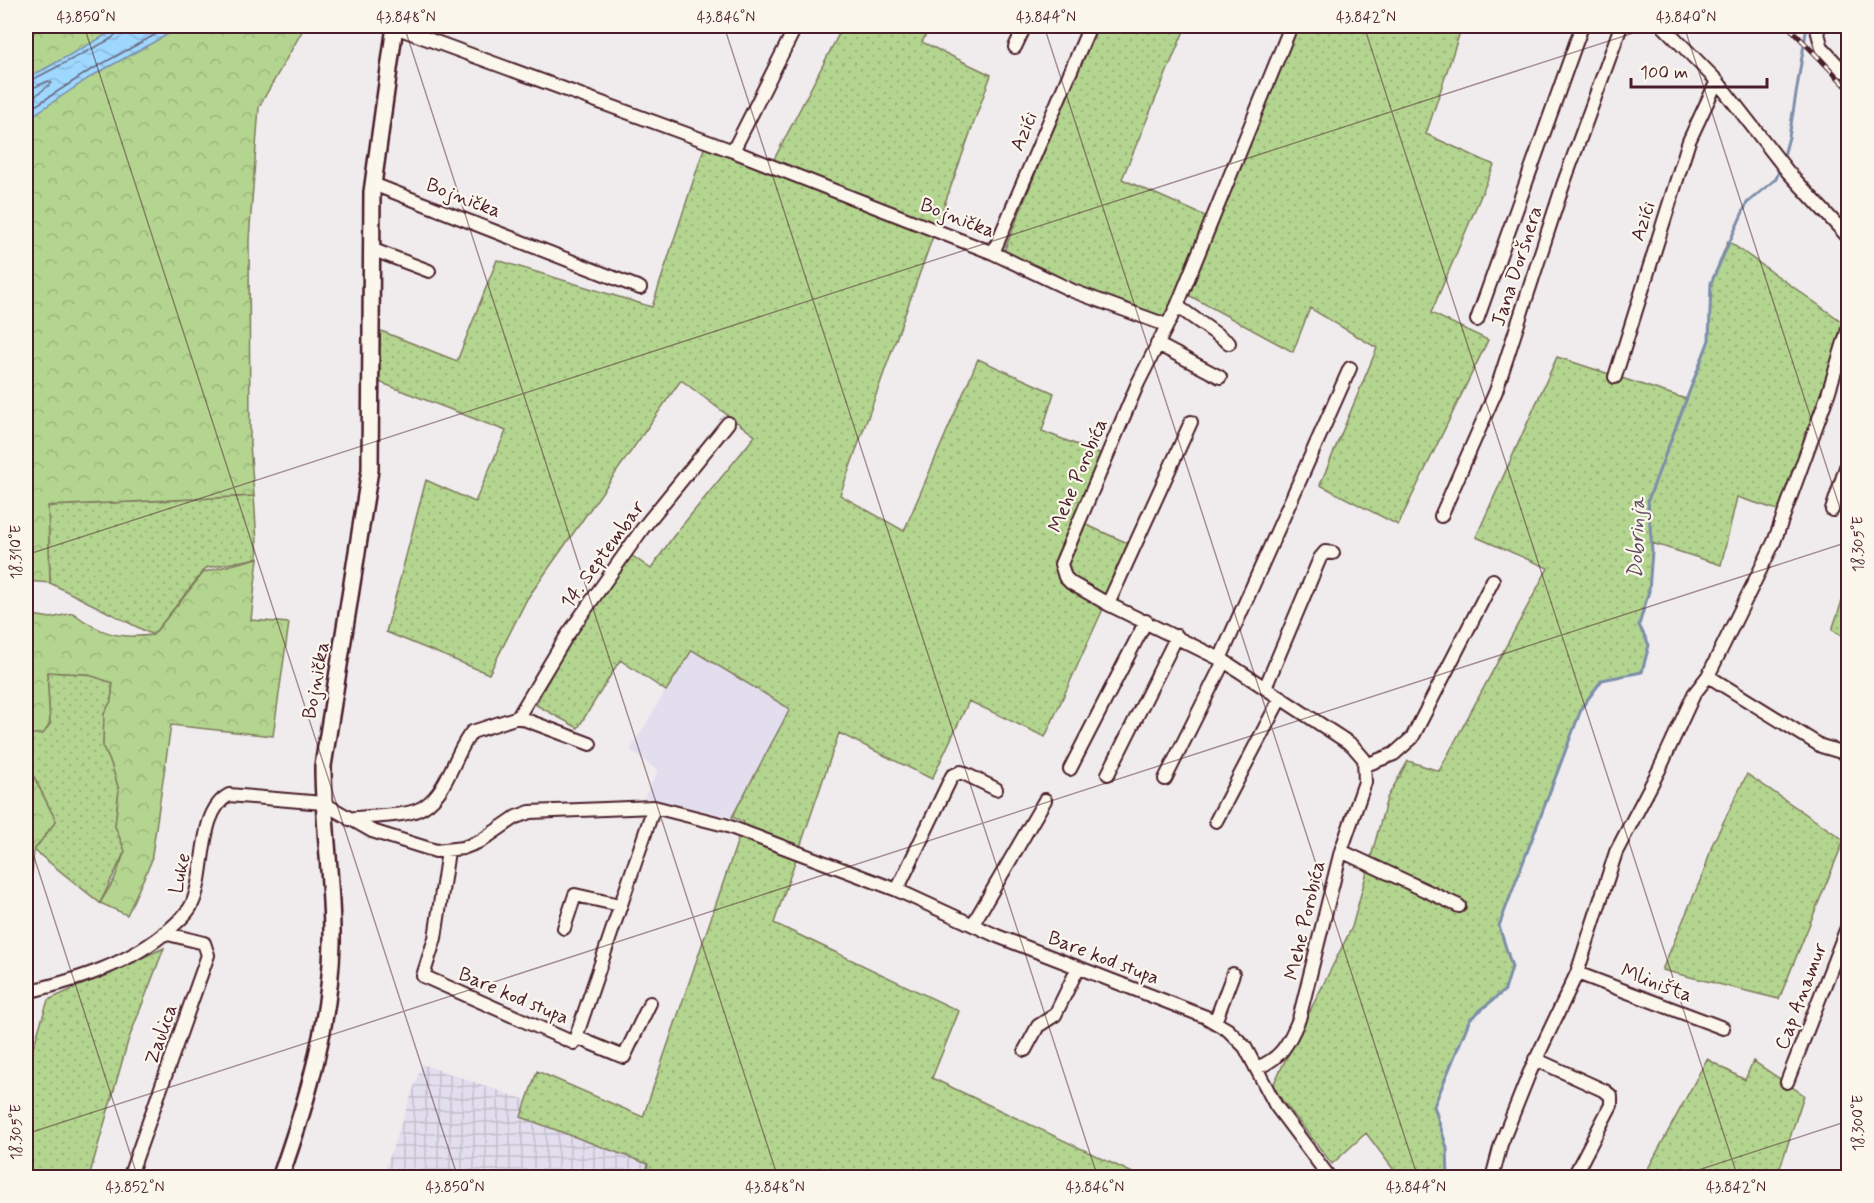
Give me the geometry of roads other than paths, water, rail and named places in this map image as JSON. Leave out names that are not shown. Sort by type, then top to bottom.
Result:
[{"type":"main road","name":"Bojnička","points":[[280,1178],[306,1104],[328,1004],[332,944],[330,883],[322,803],[322,766],[370,470],[373,184],[395,26]]},
{"type":"street","name":"Bojnička","points":[[395,26],[732,151],[993,253],[1072,291],[1166,325]]},
{"type":"street","points":[[732,151],[796,26]]},
{"type":"street","points":[[1015,47],[1025,26]]},
{"type":"street","name":"Azići","points":[[993,253],[1090,26]]},
{"type":"street","name":"Mehe Porobića","points":[[1256,1068],[1278,1057],[1291,1039],[1299,1019],[1341,851],[1365,782],[1366,765],[1352,745],[1281,697],[1222,660],[1108,604],[1065,577],[1061,564],[1110,447],[1177,306],[1291,26]]},
{"type":"street","points":[[1477,320],[1582,26]]},
{"type":"street","name":"Jana Doršnera","points":[[1441,516],[1496,391],[1563,185],[1621,26]]},
{"type":"street","points":[[1663,26],[1717,81],[1788,172],[1848,237]]},
{"type":"street","points":[[1816,26],[1822,48],[1843,71]]},
{"type":"street","name":"Azići","points":[[1615,377],[1689,141],[1717,81]]},
{"type":"street","name":"Bojnička","points":[[373,184],[640,288]]},
{"type":"street","points":[[371,249],[429,271]]},
{"type":"street","points":[[1177,306],[1229,343]]},
{"type":"street","points":[[1492,1178],[1501,1144],[1535,1059],[1577,973],[1613,862],[1694,694],[1708,676],[1774,542],[1828,394],[1848,329]]},
{"type":"street","points":[[1157,344],[1220,377]]},
{"type":"street","points":[[1165,779],[1222,660],[1350,368]]},
{"type":"street","points":[[1108,604],[1191,422]]},
{"type":"street","name":"14. Septembar","points":[[518,717],[566,637],[637,537],[728,423]]},
{"type":"street","points":[[1832,510],[1848,461]]},
{"type":"street","points":[[1265,688],[1320,558],[1325,552],[1333,553]]},
{"type":"street","points":[[1366,765],[1394,754],[1412,738],[1493,580]]},
{"type":"street","points":[[1070,770],[1146,621]]},
{"type":"street","points":[[1108,774],[1177,636]]},
{"type":"street","points":[[1708,676],[1821,746],[1848,754]]},
{"type":"street","points":[[1216,821],[1281,697]]},
{"type":"street","points":[[349,819],[395,815],[423,807],[438,790],[472,732],[518,717],[590,744]]},
{"type":"street","points":[[897,890],[952,776],[961,772],[996,789]]},
{"type":"street","name":"Luke","points":[[26,992],[104,969],[143,949],[165,933],[192,906],[202,874],[214,809],[223,798],[235,794],[322,803]]},
{"type":"street","points":[[976,926],[1045,800]]},
{"type":"street","name":"Bare kod stupa","points":[[322,803],[372,831],[436,851],[448,851],[480,841],[516,817],[530,812],[654,807],[725,825],[897,890],[976,926],[1215,1022],[1245,1047],[1276,1106],[1330,1178]]},
{"type":"street","name":"Bare kod stupa","points":[[448,851],[435,938],[423,976],[574,1042],[578,1038],[654,807]]},
{"type":"street","points":[[976,926],[1038,824]]},
{"type":"street","points":[[1341,851],[1459,906]]},
{"type":"street","points":[[564,928],[575,895],[620,905]]},
{"type":"street","name":"Cap Anamur","points":[[1787,1082],[1848,925]]},
{"type":"street","name":"Zaulica","points":[[129,1178],[208,955],[207,946],[204,943],[165,933]]},
{"type":"street","points":[[1025,1050],[1038,1026],[1055,1015],[1078,968]]},
{"type":"street","name":"Mliništa","points":[[1577,973],[1723,1028]]},
{"type":"street","points":[[1215,1022],[1233,974]]},
{"type":"street","points":[[578,1038],[624,1057],[650,1003]]},
{"type":"street","points":[[1535,1059],[1605,1091],[1611,1096],[1611,1106],[1573,1178]]},
{"type":"water","points":[[117,26],[183,26],[92,76],[26,120],[26,79],[108,34]]},
{"type":"waterway","name":"Dobrinja","points":[[1783,159],[1789,137],[1807,26]]},
{"type":"waterway","name":"Dobrinja","points":[[1448,1178],[1447,1148],[1434,1106],[1470,1019],[1505,990],[1512,967],[1499,926],[1582,707],[1602,680],[1642,672],[1649,645],[1639,625],[1649,591],[1652,551],[1648,500],[1709,340],[1711,283],[1747,203],[1776,179],[1780,168]]},
{"type":"railway","points":[[1788,26],[1848,88]]}]
